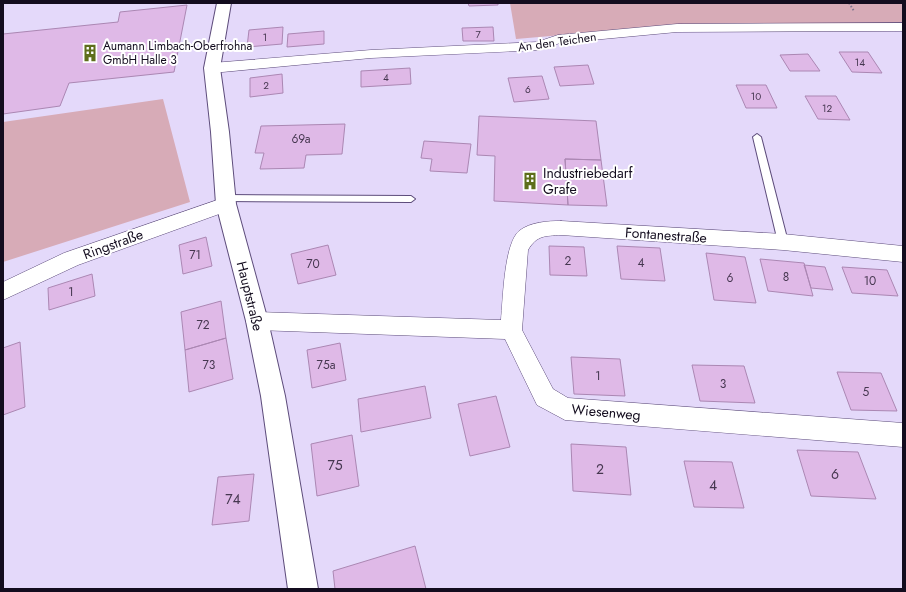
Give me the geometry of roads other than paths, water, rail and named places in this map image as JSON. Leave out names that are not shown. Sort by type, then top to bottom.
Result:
[{"type":"street","name":"Hauptstraße","points":[[224,3],[212,68],[220,132],[226,201],[273,396],[303,589]]},
{"type":"street","name":"An den Teichen","points":[[212,68],[372,54],[539,46],[558,40],[677,28],[903,27]]},
{"type":"street","name":"Ringstraße","points":[[3,291],[71,259],[226,201]]},
{"type":"street","name":"Fontanestraße","points":[[511,330],[518,250],[526,236],[542,229],[561,228],[783,242],[903,254]]},
{"type":"street","points":[[256,321],[511,330]]},
{"type":"street","name":"Wiesenweg","points":[[511,330],[545,397],[565,409],[903,435]]},
{"type":"lane","points":[[757,137],[783,242]]},
{"type":"lane","points":[[226,201],[411,199]]},
{"type":"place","name":"Aumann Limbach-Oberfrohna GmbH Halle 3","points":[[90,53]]},
{"type":"place","name":"Industriebedarf Grafe","points":[[530,181]]}]
